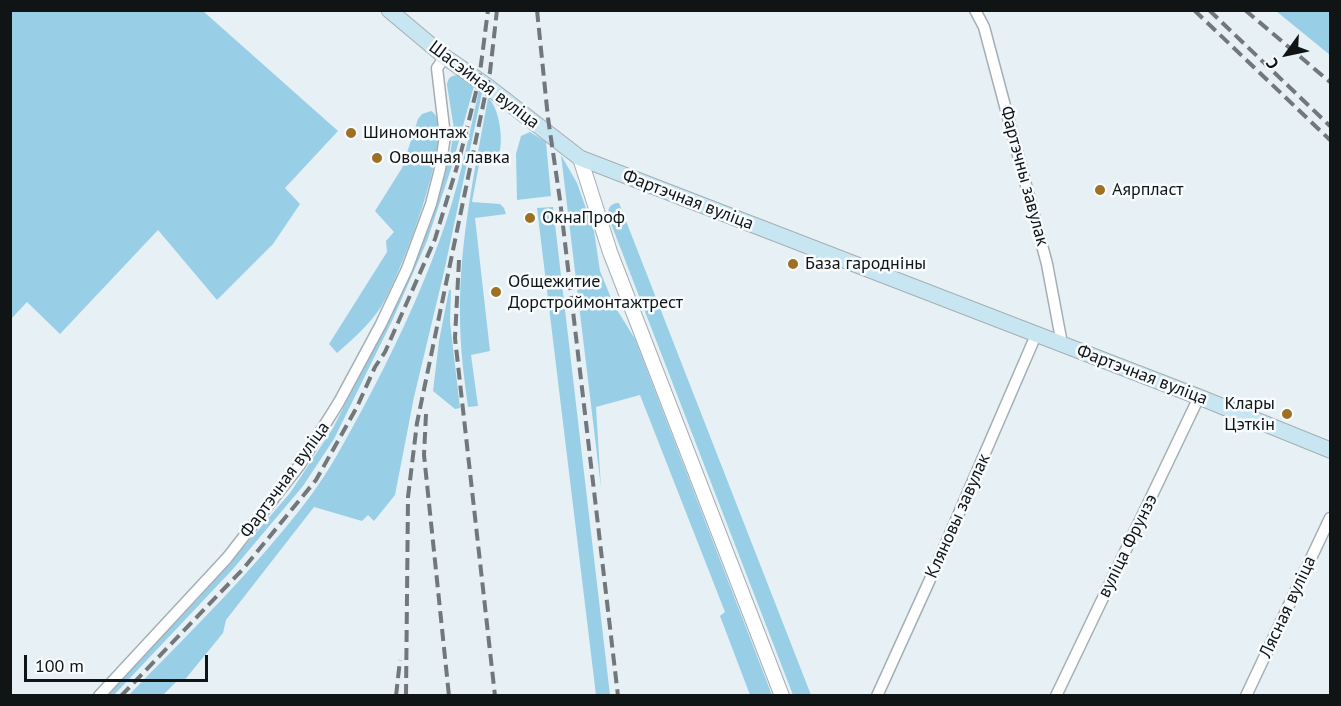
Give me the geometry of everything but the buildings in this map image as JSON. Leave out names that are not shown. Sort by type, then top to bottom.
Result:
[{"type":"main road","name":"Шасэйная вуліца","points":[[389,10],[445,57],[494,91],[580,158]]},
{"type":"main road","name":"Фартэчная вуліца","points":[[580,158],[1199,397],[1330,450]]},
{"type":"street","name":"Фартэчны завулак","points":[[975,10],[984,27],[1047,264],[1062,344]]},
{"type":"street","name":"Фартэчная вуліца","points":[[99,696],[227,558],[300,466],[339,402],[381,324],[407,269],[431,204],[445,136],[437,68],[445,57]]},
{"type":"street","points":[[580,158],[610,252],[782,696]]},
{"type":"street","name":"Кляновы завулак","points":[[877,696],[937,564],[1036,334]]},
{"type":"street","name":"вуліца Фрунзэ","points":[[1056,696],[1199,397]]},
{"type":"street","name":"Лясная вуліца","points":[[1246,696],[1330,518]]},
{"type":"shaded area","points":[[10,11],[203,11],[338,131],[285,188],[300,204],[273,244],[217,300],[158,230],[60,334],[27,302],[11,319]]},
{"type":"shaded area","points":[[1276,11],[1330,11],[1330,55]]},
{"type":"shaded area","points":[[457,75],[474,86],[452,166],[427,241],[392,321],[334,439],[303,486],[233,569],[114,695],[105,696],[198,599],[290,493],[333,428],[384,328],[435,205],[450,155],[454,129],[447,85],[450,78]]},
{"type":"shaded area","points":[[479,90],[482,93],[444,272],[414,397],[395,495],[374,521],[368,515],[362,521],[314,507],[226,620],[223,633],[183,682],[179,679],[163,695],[129,695],[267,550],[309,498],[338,454],[395,346],[432,261],[457,184]]},
{"type":"shaded area","points":[[488,98],[496,110],[501,146],[497,159],[480,159],[472,202],[500,204],[506,214],[475,218],[490,351],[471,355],[478,406],[468,407],[462,362],[460,288],[469,206]]},
{"type":"shaded area","points":[[431,111],[438,122],[438,144],[423,205],[400,268],[381,307],[366,326],[337,353],[329,344],[387,252],[386,241],[394,232],[375,211],[402,168],[418,119],[422,114]]},
{"type":"shaded area","points":[[530,132],[546,142],[551,196],[517,200],[516,154],[521,136]]},
{"type":"shaded area","points":[[561,155],[577,183],[594,231],[600,271],[614,305],[635,339],[772,695],[750,695],[720,616],[725,612],[640,395],[596,407],[601,488]]},
{"type":"shaded area","points":[[619,203],[811,695],[793,695],[610,221],[608,210]]},
{"type":"shaded area","points":[[553,207],[610,695],[596,695],[537,208]]},
{"type":"shaded area","points":[[449,290],[451,290],[450,322],[460,408],[455,409],[433,391],[439,341]]},
{"type":"railway","points":[[121,696],[243,569],[316,480],[357,407],[375,367],[385,352],[435,239],[459,160],[479,80],[488,10]]},
{"type":"railway","points":[[406,696],[408,497],[417,423],[490,72],[497,10]]},
{"type":"railway","points":[[537,10],[618,696]]},
{"type":"railway","points":[[1194,10],[1330,140]]},
{"type":"railway","points":[[1209,10],[1330,126]]},
{"type":"railway","points":[[1245,10],[1330,82]]},
{"type":"railway","points":[[459,260],[455,338],[495,696]]},
{"type":"railway","points":[[426,414],[424,455],[449,696]]},
{"type":"railway","points":[[396,696],[400,660]]},
{"type":"place","name":"Шиномонтаж","points":[[351,133]]},
{"type":"place","name":"Овощная лавка","points":[[377,158]]},
{"type":"place","name":"Аярпласт","points":[[1100,190]]},
{"type":"place","name":"ОкнаПроф","points":[[530,218]]},
{"type":"place","name":"База гародніны","points":[[793,264]]},
{"type":"place","name":"Общежитие Дорстроймонтажтрест","points":[[496,292]]},
{"type":"place","name":"Клары Цэткін","points":[[1287,414]]}]
